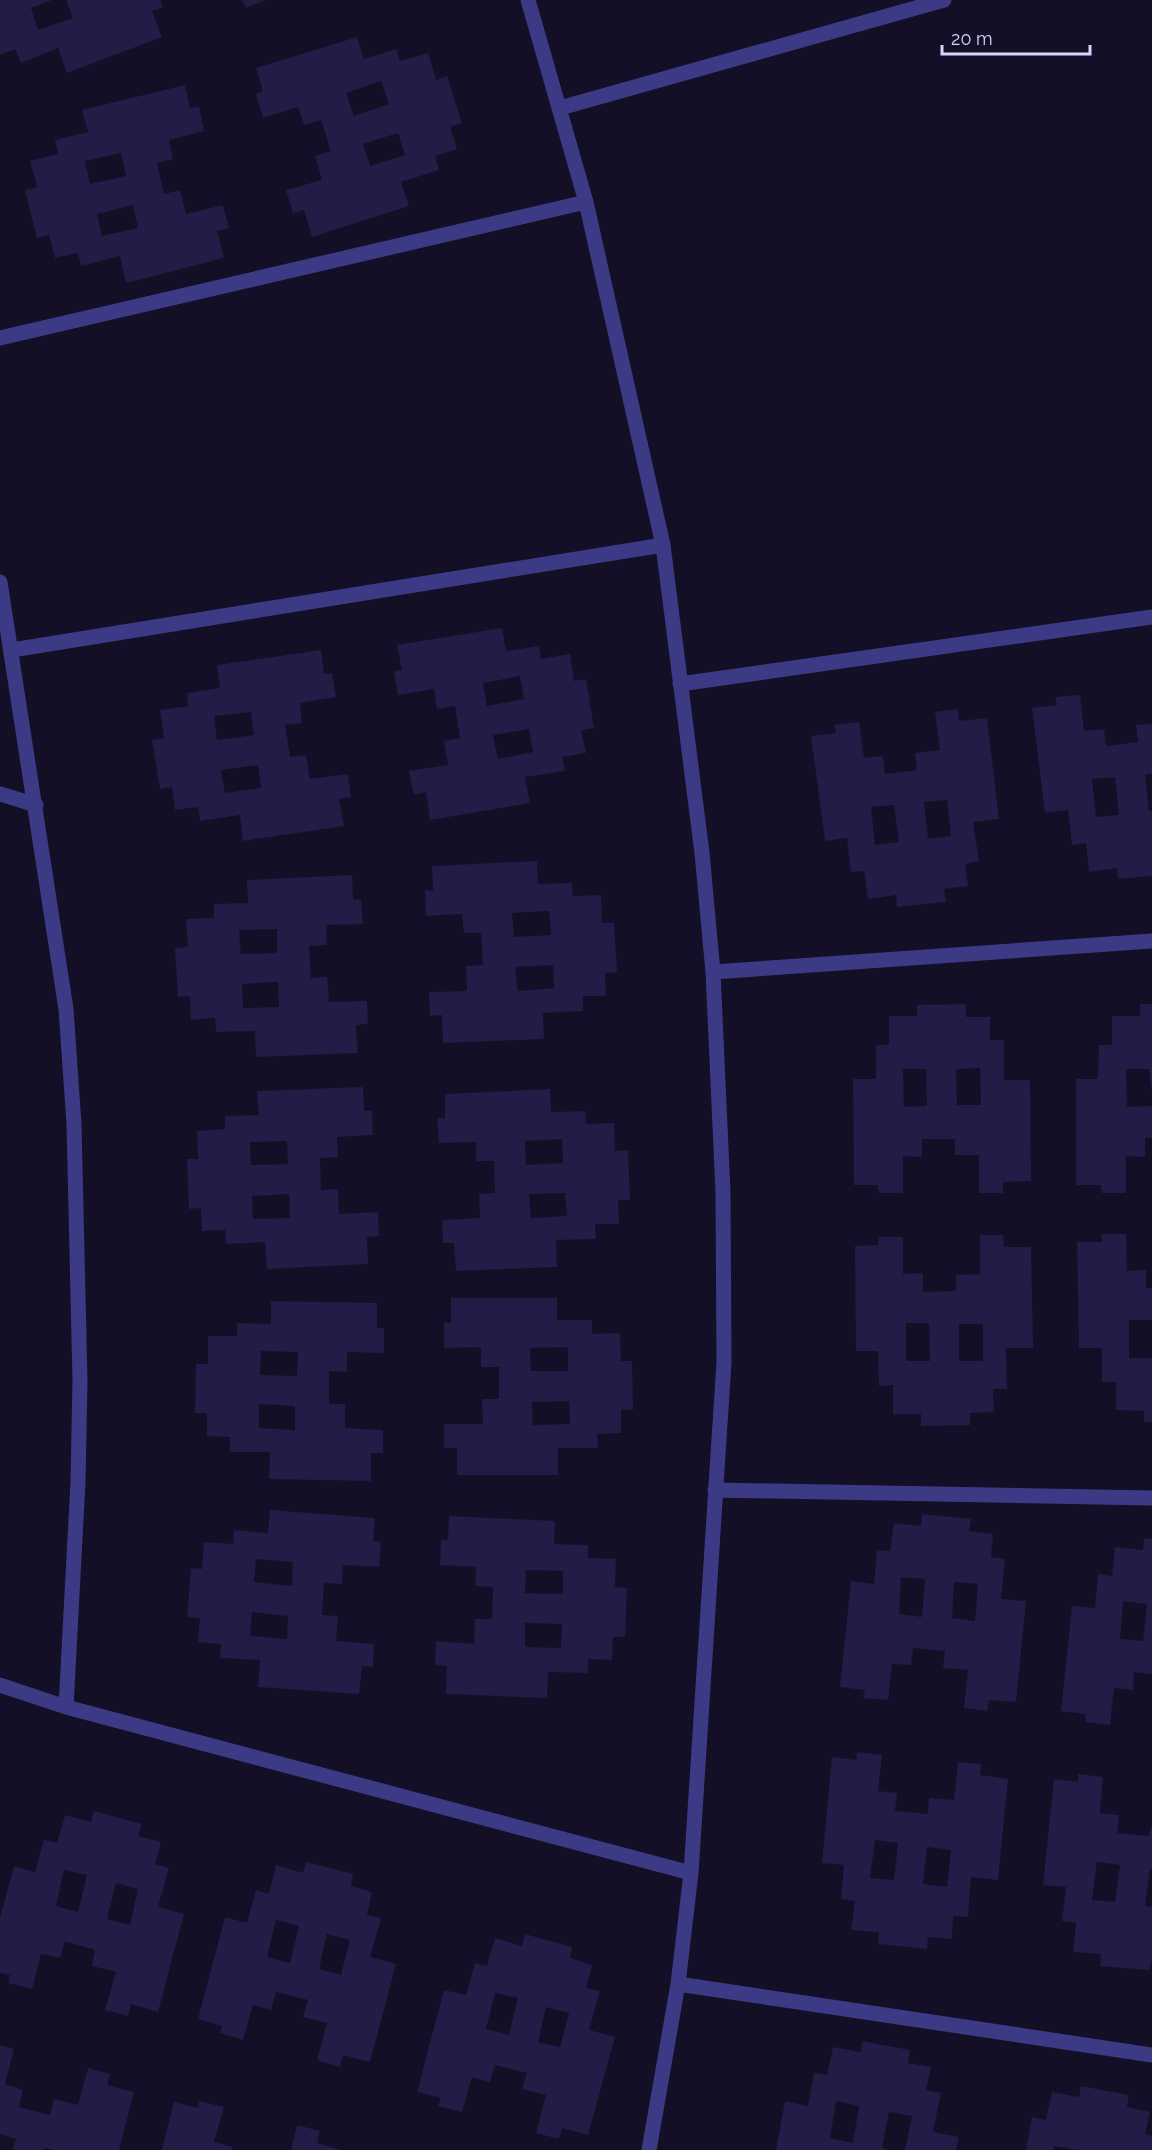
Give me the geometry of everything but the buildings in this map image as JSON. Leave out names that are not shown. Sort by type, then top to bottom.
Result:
[{"type":"street","points":[[528,0],[586,202],[663,545],[702,853],[713,972],[723,1192],[724,1362],[691,1873],[678,1984],[649,2150]]},
{"type":"street","points":[[560,108],[944,0]]},
{"type":"street","points":[[0,338],[586,202]]},
{"type":"street","points":[[12,650],[663,545]]},
{"type":"street","points":[[0,582],[66,1009],[74,1136],[79,1414],[66,1707]]},
{"type":"street","points":[[680,684],[1152,617]]},
{"type":"street","points":[[0,794],[36,805]]},
{"type":"street","points":[[713,972],[1152,941]]},
{"type":"street","points":[[715,1490],[1152,1498]]},
{"type":"street","points":[[0,1685],[66,1707],[691,1873]]},
{"type":"street","points":[[678,1984],[1152,2055]]}]
